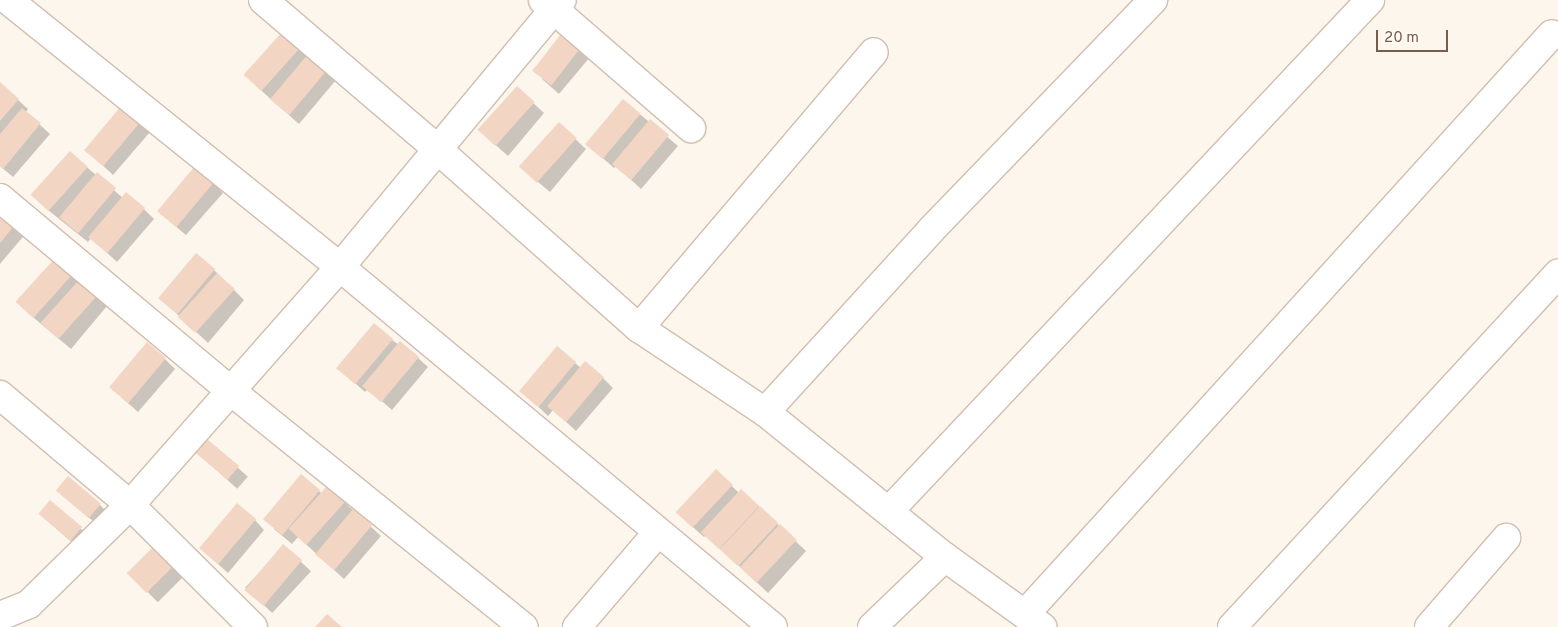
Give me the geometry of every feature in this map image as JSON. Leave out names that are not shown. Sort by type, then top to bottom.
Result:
[{"type":"street","points":[[8,0],[340,267],[773,627]]},
{"type":"street","points":[[262,0],[436,148],[639,328],[765,412],[945,557],[1034,620],[1552,34]]},
{"type":"street","points":[[765,412],[931,230],[1153,0]]},
{"type":"street","points":[[889,510],[1370,0]]},
{"type":"street","points":[[0,616],[29,604],[130,505],[340,267],[553,3],[691,128]]},
{"type":"street","points":[[639,328],[874,52]]},
{"type":"street","points":[[0,198],[231,391],[524,627]]},
{"type":"street","points":[[1232,627],[1558,274]]},
{"type":"street","points":[[0,395],[130,505],[253,627]]},
{"type":"street","points":[[577,627],[658,532]]},
{"type":"street","points":[[1429,627],[1506,538]]},
{"type":"street","points":[[872,627],[945,557]]},
{"type":"building","points":[[568,25],[587,40],[551,85],[532,71]]},
{"type":"building","points":[[283,31],[301,47],[261,91],[244,75]]},
{"type":"building","points":[[308,54],[327,70],[289,115],[270,99]]},
{"type":"building","points":[[0,82],[19,99],[0,121]]},
{"type":"building","points":[[517,86],[535,102],[495,146],[478,130]]},
{"type":"building","points":[[623,99],[641,114],[603,159],[585,144]]},
{"type":"building","points":[[122,105],[141,121],[103,166],[84,150]]},
{"type":"building","points":[[22,108],[41,123],[3,169],[0,166],[0,134]]},
{"type":"building","points":[[650,119],[669,135],[631,180],[612,164]]},
{"type":"building","points":[[559,122],[577,138],[537,183],[519,167]]},
{"type":"building","points":[[70,151],[88,167],[48,211],[31,195]]},
{"type":"building","points":[[195,166],[214,182],[176,227],[157,211]]},
{"type":"building","points":[[97,172],[116,188],[78,233],[59,217]]},
{"type":"building","points":[[126,192],[145,208],[107,253],[88,237]]},
{"type":"building","points":[[0,206],[18,221],[0,243]]},
{"type":"building","points":[[196,253],[215,269],[177,314],[158,298]]},
{"type":"building","points":[[55,258],[73,274],[33,318],[16,302]]},
{"type":"building","points":[[217,273],[235,289],[195,333],[178,317]]},
{"type":"building","points":[[80,279],[98,295],[58,339],[41,323]]},
{"type":"building","points":[[374,323],[393,339],[355,384],[336,368]]},
{"type":"building","points":[[400,341],[419,357],[381,402],[362,386]]},
{"type":"building","points":[[147,342],[166,358],[128,403],[109,387]]},
{"type":"building","points":[[557,346],[576,362],[538,407],[519,391]]},
{"type":"building","points":[[585,361],[604,377],[566,422],[547,406]]},
{"type":"building","points":[[207,439],[239,466],[228,480],[195,453]]},
{"type":"building","points":[[716,469],[733,485],[693,528],[676,512]]},
{"type":"building","points":[[301,474],[320,490],[282,535],[263,519]]},
{"type":"building","points":[[68,476],[101,504],[89,518],[56,491]]},
{"type":"building","points":[[328,485],[346,501],[306,545],[289,529]]},
{"type":"building","points":[[741,489],[759,506],[719,549],[701,532]]},
{"type":"building","points":[[50,500],[82,527],[71,541],[38,514]]},
{"type":"building","points":[[237,503],[256,519],[218,564],[199,548]]},
{"type":"building","points":[[760,506],[778,523],[738,566],[720,549]]},
{"type":"building","points":[[353,509],[372,525],[334,570],[315,554]]},
{"type":"building","points":[[780,524],[797,540],[757,583],[740,567]]},
{"type":"building","points":[[283,544],[302,560],[264,606],[244,590]]},
{"type":"building","points":[[155,545],[175,565],[147,593],[127,573]]},
{"type":"building","points":[[327,614],[342,627],[315,627]]}]
